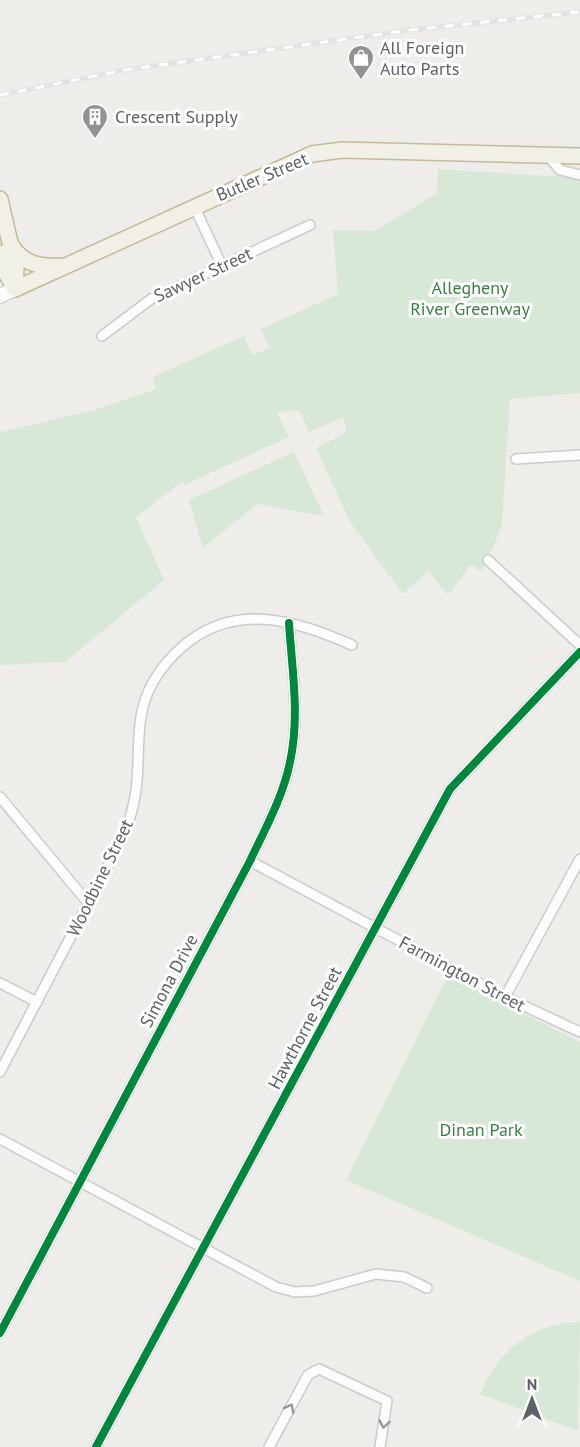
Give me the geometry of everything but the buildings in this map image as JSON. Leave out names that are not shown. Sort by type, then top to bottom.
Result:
[{"type":"highway","name":"Butler Street","points":[[15,289],[292,162],[323,152],[580,156]]},
{"type":"highway","points":[[0,199],[15,289]]},
{"type":"highway","points":[[11,257],[45,267],[66,266]]},
{"type":"main road","name":"Butler Street","points":[[0,296],[15,289]]},
{"type":"street","points":[[548,156],[560,170],[580,175]]},
{"type":"street","points":[[194,206],[222,266]]},
{"type":"street","name":"Sawyer Street","points":[[102,336],[141,305],[310,225]]},
{"type":"street","points":[[516,459],[580,455]]},
{"type":"street","points":[[488,560],[580,645]]},
{"type":"street","name":"Woodbine Street","points":[[0,1072],[127,829],[136,791],[143,708],[154,681],[169,658],[191,639],[216,626],[232,621],[257,618],[315,629],[352,645]]},
{"type":"street","name":"Simona Drive","points":[[0,1333],[250,861],[277,805],[290,763],[296,687],[290,623]]},
{"type":"street","name":"Hawthorne Street","points":[[96,1447],[450,789],[580,652]]},
{"type":"street","points":[[0,797],[89,904]]},
{"type":"street","points":[[505,997],[580,859]]},
{"type":"street","name":"Farmington Street","points":[[250,861],[505,997],[580,1032]]},
{"type":"street","points":[[0,982],[37,1002]]},
{"type":"street","points":[[0,1139],[276,1287],[295,1292],[314,1292],[376,1274],[404,1276],[427,1288]]},
{"type":"street","points":[[269,1447],[305,1380],[313,1370],[319,1369],[387,1401],[380,1447]]},
{"type":"green space","name":"Allegheny River Greenway","points":[[438,169],[580,178],[580,393],[510,399],[502,524],[493,549],[481,571],[471,565],[448,595],[428,571],[403,594],[350,522],[316,448],[346,433],[344,417],[309,432],[299,410],[277,412],[289,437],[184,485],[183,481],[136,517],[164,580],[65,662],[0,665],[0,432],[95,410],[156,389],[153,377],[244,336],[252,355],[270,348],[261,329],[338,294],[333,230],[375,231],[437,193]]},
{"type":"green space","points":[[294,452],[324,516],[257,504],[203,548],[189,500]]},
{"type":"green space","name":"Dinan Park","points":[[448,975],[580,1042],[580,1281],[346,1180]]},
{"type":"green space","points":[[580,1322],[578,1431],[480,1394],[496,1365],[518,1342],[547,1327]]},
{"type":"railway","points":[[0,95],[125,70],[410,30],[580,12]]},
{"type":"cycle path","points":[[0,1333],[250,861],[278,800],[287,775],[293,745],[294,693],[289,623]]},
{"type":"cycle path","points":[[96,1447],[450,789],[580,652]]},
{"type":"place","name":"All Foreign Auto Parts","points":[[361,81]]},
{"type":"place","name":"Crescent Supply","points":[[95,140]]}]
